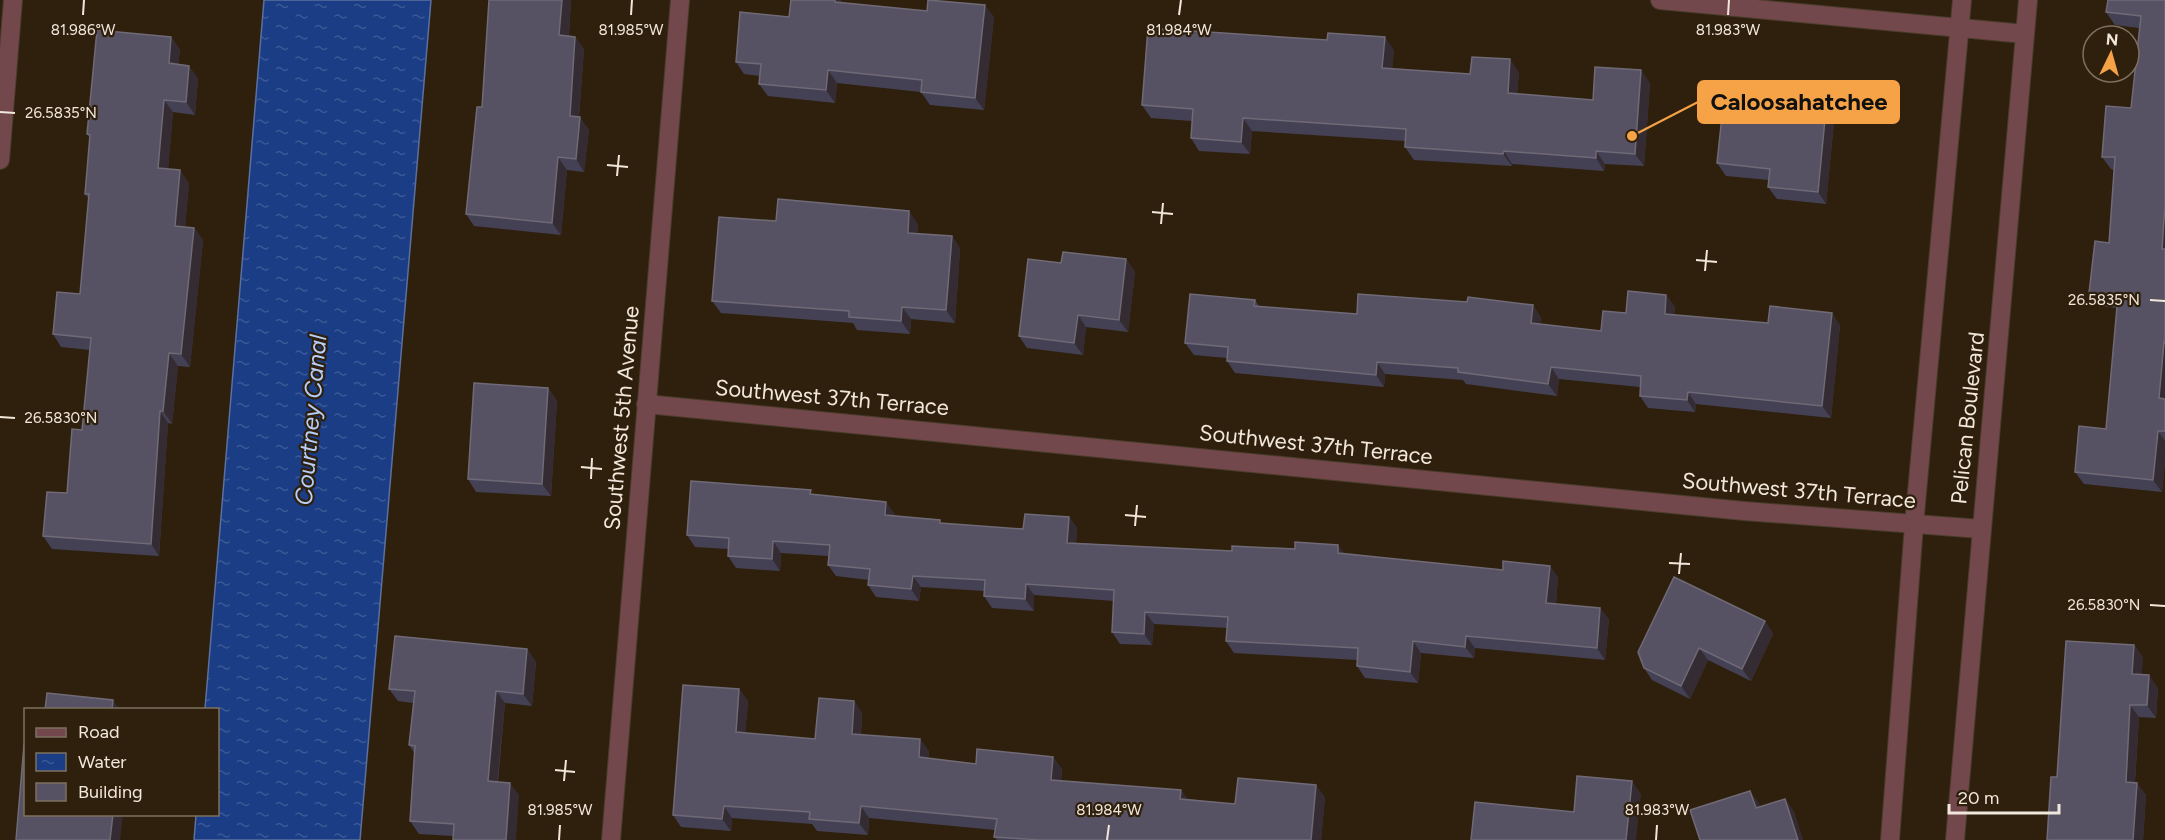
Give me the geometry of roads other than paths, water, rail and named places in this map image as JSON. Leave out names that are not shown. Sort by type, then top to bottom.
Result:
[{"type":"street","points":[[0,160],[13,0]]},
{"type":"street","name":"Southwest 5th Avenue","points":[[611,840],[680,0]]},
{"type":"street","points":[[1660,0],[2025,34]]},
{"type":"street","name":"Pelican Boulevard","points":[[1890,840],[1914,525],[1962,0]]},
{"type":"street","name":"Pelican Boulevard","points":[[1955,840],[1980,529],[2007,253],[2028,0]]},
{"type":"street","name":"Southwest 37th Terrace","points":[[646,404],[1914,525],[1980,529]]},
{"type":"water","name":"Courtney Canal","points":[[264,0],[431,0],[360,840],[194,840],[196,816],[219,816],[219,708],[205,708]]},
{"type":"place","name":"Caloosahatchee","points":[[1632,136]]}]
